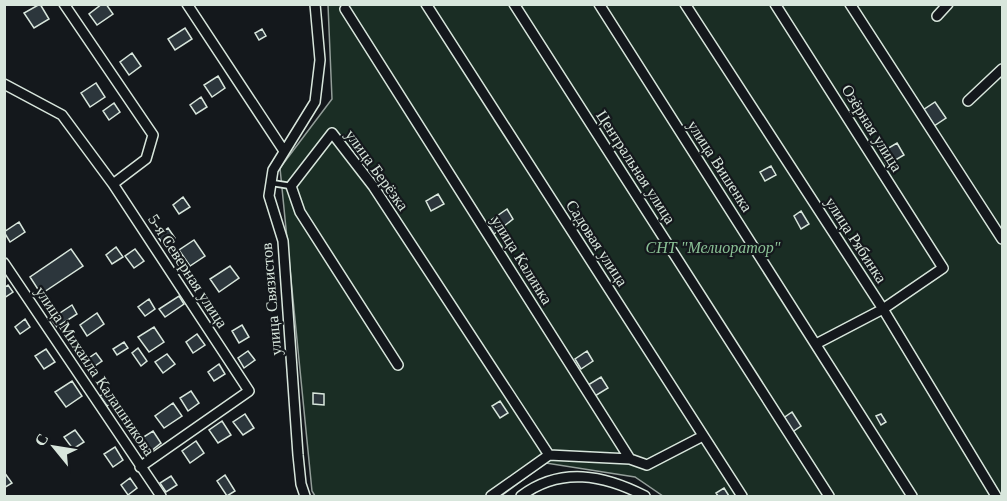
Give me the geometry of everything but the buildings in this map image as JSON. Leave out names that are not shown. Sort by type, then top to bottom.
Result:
[{"type":"street","points":[[64,4],[153,135],[147,159],[113,184]]},
{"type":"street","points":[[187,4],[284,151]]},
{"type":"street","points":[[270,182],[273,170],[306,120],[315,102],[320,60],[315,4]]},
{"type":"street","name":"Садовая улица","points":[[426,4],[742,496]]},
{"type":"street","name":"Центральная улица","points":[[514,4],[829,496]]},
{"type":"street","name":"улица Вишенка","points":[[599,4],[912,496]]},
{"type":"street","name":"улица Рябинка","points":[[685,4],[883,309],[996,496]]},
{"type":"street","name":"Озёрная улица","points":[[775,4],[943,268],[883,309]]},
{"type":"street","points":[[850,4],[1002,239]]},
{"type":"street","points":[[938,16],[948,4]]},
{"type":"street","name":"улица Калинка","points":[[345,9],[630,459]]},
{"type":"street","points":[[968,101],[1002,69]]},
{"type":"street","name":"5-я Северная улица","points":[[4,84],[62,115],[113,184],[249,391],[141,466]]},
{"type":"street","name":"улица Берёзка","points":[[291,186],[332,133],[373,186],[549,455]]},
{"type":"street","name":"улица Связистов","points":[[270,182],[269,196],[283,241],[298,454],[301,484],[305,496]]},
{"type":"street","points":[[291,186],[300,212],[398,365]]},
{"type":"street","name":"улица Михаила Калашникова","points":[[4,263],[161,496]]},
{"type":"street","points":[[816,344],[883,309]]},
{"type":"street","points":[[491,496],[549,455],[630,459],[647,465],[703,436]]},
{"type":"street","points":[[521,496],[566,475],[590,477],[622,485],[645,496]]},
{"type":"lane","points":[[270,182],[291,186]]},
{"type":"green space","name":"СНТ \"Мелиоратор\"","points":[[328,5],[1002,5],[1002,496],[663,496],[635,477],[546,463],[501,496],[315,496],[312,491],[280,168],[332,99]]}]
